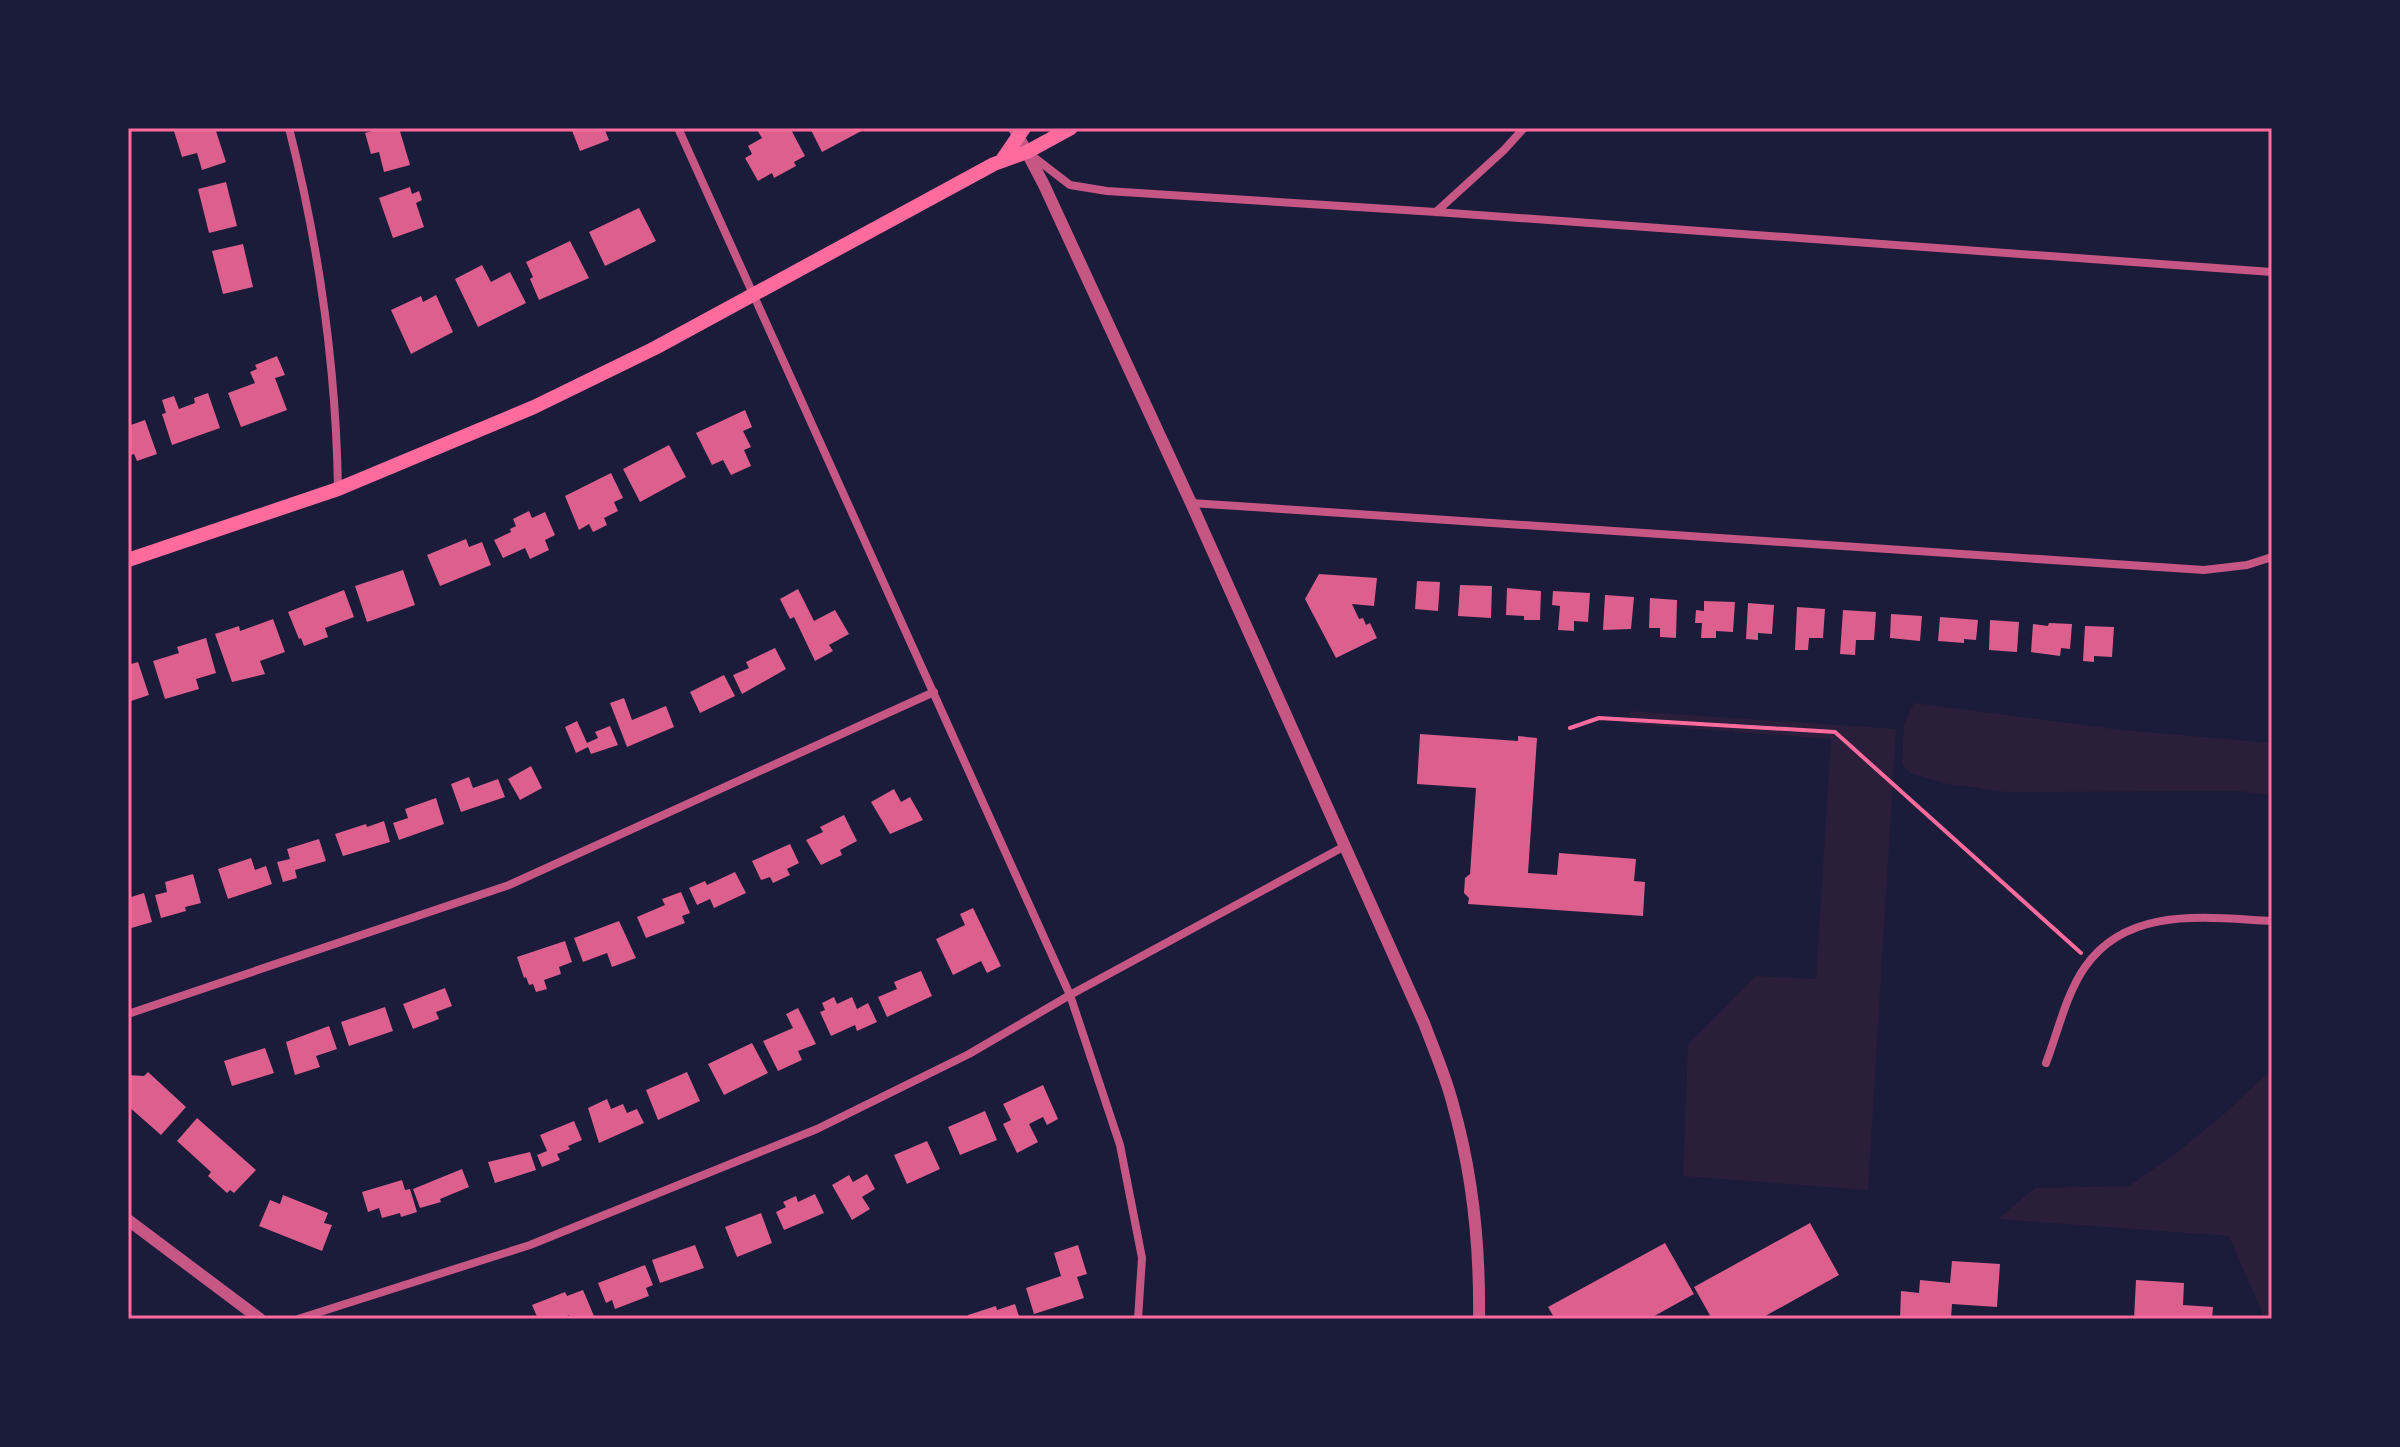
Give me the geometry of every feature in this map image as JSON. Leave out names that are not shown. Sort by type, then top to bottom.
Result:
[{"type":"main road","points":[[128,560],[338,489],[534,407],[655,348],[1002,160],[1027,152],[1071,128]]},
{"type":"main road","points":[[1002,160],[1018,130]]},
{"type":"street","points":[[289,128],[314,240],[327,324],[337,433],[338,489]]},
{"type":"street","points":[[678,128],[1070,995],[1120,1145],[1142,1258],[1138,1319]]},
{"type":"street","points":[[1436,212],[1524,128]]},
{"type":"street","points":[[1018,130],[1191,503],[1424,1023],[1453,1102],[1472,1191],[1479,1266],[1479,1319]]},
{"type":"street","points":[[1027,152],[1070,185],[1107,191],[2272,272]]},
{"type":"street","points":[[1191,503],[2204,570],[2247,565],[2272,557]]},
{"type":"street","points":[[128,1014],[509,885],[934,692]]},
{"type":"street","points":[[298,1319],[530,1245],[817,1129],[969,1054],[1070,995],[1345,846]]},
{"type":"street","points":[[2046,1063],[2072,992],[2090,961],[2106,945],[2133,927],[2152,921],[2193,917],[2272,921]]},
{"type":"street","points":[[128,1220],[260,1319]]},
{"type":"path","points":[[1570,728],[1599,718],[1835,732],[2090,961]]},
{"type":"shaded area","points":[[1914,703],[2122,730],[2272,743],[2272,795],[2238,791],[2005,792],[1943,783],[1910,773],[1902,764],[1904,724]]},
{"type":"shaded area","points":[[1630,711],[1896,729],[1868,1190],[1683,1176],[1688,1045],[1756,976],[1816,979],[1831,739],[1629,724]]},
{"type":"shaded area","points":[[2272,1069],[2272,1319],[2265,1319],[2229,1236],[1998,1219],[2035,1188],[2129,1186],[2224,1114]]},
{"type":"building","points":[[173,128],[215,128],[226,162],[202,170],[197,153],[182,157]]},
{"type":"building","points":[[399,128],[410,165],[384,172],[379,152],[371,154],[365,133]]},
{"type":"building","points":[[571,128],[604,128],[609,140],[580,151]]},
{"type":"building","points":[[772,128],[773,131],[790,128],[805,156],[794,162],[796,166],[774,178],[772,173],[758,181],[745,158],[752,154],[748,146],[762,138],[757,130]]},
{"type":"building","points":[[810,128],[867,128],[822,152]]},
{"type":"building","points":[[226,182],[237,226],[209,233],[198,189]]},
{"type":"building","points":[[410,187],[412,194],[419,191],[422,200],[416,203],[424,227],[393,238],[379,198]]},
{"type":"building","points":[[639,208],[656,241],[605,266],[589,232]]},
{"type":"building","points":[[570,241],[589,278],[539,300],[526,262]]},
{"type":"building","points":[[243,244],[253,287],[223,294],[212,251]]},
{"type":"building","points":[[482,265],[491,282],[510,272],[526,303],[478,327],[455,279]]},
{"type":"building","points":[[436,295],[453,332],[411,354],[391,310],[421,296],[423,302]]},
{"type":"building","points":[[277,356],[285,375],[275,378],[287,410],[241,427],[228,393],[255,383],[250,372],[257,369],[255,365]]},
{"type":"building","points":[[208,393],[220,428],[172,445],[162,414],[166,413],[162,400],[174,396],[179,409],[195,403],[194,398]]},
{"type":"building","points":[[745,410],[752,427],[743,431],[751,447],[744,450],[751,466],[731,475],[723,460],[712,465],[696,433]]},
{"type":"building","points":[[145,420],[157,454],[137,461],[134,454],[128,456],[128,426]]},
{"type":"building","points":[[669,445],[686,477],[640,502],[623,469]]},
{"type":"building","points":[[611,473],[623,498],[614,502],[618,511],[604,518],[607,525],[593,532],[589,524],[579,530],[565,496]]},
{"type":"building","points":[[529,511],[532,518],[545,512],[555,535],[545,540],[549,550],[530,559],[525,548],[503,558],[494,540],[511,532],[510,529],[516,526],[513,519]]},
{"type":"building","points":[[466,539],[469,547],[482,542],[491,565],[440,586],[427,555]]},
{"type":"building","points":[[403,570],[415,605],[367,622],[355,586]]},
{"type":"building","points":[[1319,574],[1377,578],[1374,606],[1352,604],[1359,619],[1363,618],[1366,625],[1370,623],[1377,638],[1336,658],[1305,599]]},
{"type":"building","points":[[1417,581],[1440,582],[1438,611],[1415,609]]},
{"type":"building","points":[[1460,585],[1492,586],[1491,618],[1458,616]]},
{"type":"building","points":[[1507,588],[1541,591],[1540,620],[1506,615]]},
{"type":"building","points":[[798,589],[814,621],[835,610],[849,634],[829,645],[833,651],[815,661],[794,617],[790,619],[780,599]]},
{"type":"building","points":[[344,590],[354,617],[325,628],[328,637],[304,646],[288,612]]},
{"type":"building","points":[[1553,591],[1590,593],[1588,622],[1574,621],[1574,631],[1558,630],[1560,606],[1552,605]]},
{"type":"building","points":[[1605,595],[1634,597],[1631,629],[1603,630]]},
{"type":"building","points":[[1650,598],[1677,600],[1676,638],[1660,637],[1660,628],[1649,628]]},
{"type":"building","points":[[1704,601],[1735,602],[1733,632],[1716,631],[1716,638],[1701,638],[1702,623],[1695,623],[1696,610],[1704,611]]},
{"type":"building","points":[[1748,603],[1774,605],[1772,634],[1758,633],[1758,640],[1746,639]]},
{"type":"building","points":[[1797,607],[1825,609],[1823,638],[1809,638],[1808,650],[1795,650]]},
{"type":"building","points":[[1843,610],[1876,612],[1874,640],[1856,640],[1855,655],[1840,654]]},
{"type":"building","points":[[1891,614],[1922,616],[1920,641],[1890,638]]},
{"type":"building","points":[[1940,617],[1978,620],[1976,640],[1964,639],[1964,643],[1938,641]]},
{"type":"building","points":[[273,619],[285,652],[260,661],[265,674],[232,682],[215,634],[239,626],[240,631]]},
{"type":"building","points":[[1990,620],[2019,622],[2017,652],[1989,650]]},
{"type":"building","points":[[2049,623],[2072,624],[2070,649],[2061,648],[2060,656],[2031,652],[2033,624],[2048,626]]},
{"type":"building","points":[[2085,626],[2114,627],[2112,657],[2094,656],[2094,662],[2083,661]]},
{"type":"building","points":[[206,638],[216,673],[196,679],[199,689],[165,699],[153,661],[179,653],[177,647]]},
{"type":"building","points":[[775,648],[786,669],[742,694],[733,675],[749,668],[746,662]]},
{"type":"building","points":[[138,662],[149,695],[128,702],[128,665]]},
{"type":"building","points":[[724,675],[735,696],[700,713],[690,692]]},
{"type":"building","points":[[624,698],[632,720],[666,706],[674,727],[627,747],[610,703]]},
{"type":"building","points":[[577,721],[587,743],[598,738],[595,732],[610,726],[618,745],[591,754],[588,747],[576,753],[565,727]]},
{"type":"building","points":[[1420,734],[1518,741],[1518,736],[1537,738],[1528,873],[1557,875],[1559,853],[1636,859],[1634,881],[1645,882],[1643,916],[1468,904],[1469,898],[1464,893],[1465,878],[1470,874],[1476,788],[1417,784]]},
{"type":"building","points":[[531,766],[542,788],[520,800],[508,779]]},
{"type":"building","points":[[469,777],[473,788],[498,779],[505,797],[461,812],[451,784]]},
{"type":"building","points":[[894,789],[901,802],[910,797],[923,820],[890,834],[871,802]]},
{"type":"building","points":[[436,798],[444,824],[399,840],[393,823],[408,818],[405,809]]},
{"type":"building","points":[[844,815],[857,841],[840,850],[842,855],[821,865],[806,840],[823,832],[820,827]]},
{"type":"building","points":[[384,821],[390,842],[343,856],[335,834]]},
{"type":"building","points":[[319,839],[326,861],[295,870],[297,878],[283,882],[277,862],[290,859],[287,849]]},
{"type":"building","points":[[790,844],[799,863],[787,869],[790,875],[773,883],[770,877],[761,880],[752,861]]},
{"type":"building","points":[[251,858],[255,870],[266,866],[272,884],[228,899],[218,869]]},
{"type":"building","points":[[735,872],[746,893],[714,908],[710,899],[697,905],[689,888],[705,881],[707,885]]},
{"type":"building","points":[[193,874],[201,903],[161,918],[155,895],[167,892],[165,882]]},
{"type":"building","points":[[681,892],[690,913],[682,916],[685,923],[646,938],[637,917],[665,905],[662,899]]},
{"type":"building","points":[[144,893],[152,922],[128,929],[128,898]]},
{"type":"building","points":[[973,908],[1001,966],[987,973],[981,961],[953,975],[936,939],[965,925],[960,914]]},
{"type":"building","points":[[619,921],[636,958],[612,967],[607,953],[583,962],[574,938]]},
{"type":"building","points":[[565,941],[572,962],[559,967],[561,974],[544,980],[547,989],[536,992],[533,984],[529,985],[524,978],[517,957]]},
{"type":"building","points":[[921,971],[932,996],[887,1017],[878,997],[897,989],[894,982]]},
{"type":"building","points":[[445,988],[452,1006],[436,1012],[439,1019],[413,1029],[403,1004]]},
{"type":"building","points":[[834,997],[837,1004],[852,997],[857,1009],[868,1003],[877,1022],[857,1031],[855,1025],[831,1036],[820,1012],[825,1010],[822,1003]]},
{"type":"building","points":[[385,1007],[393,1031],[349,1046],[341,1022]]},
{"type":"building","points":[[798,1008],[816,1044],[798,1051],[802,1060],[778,1071],[763,1041],[793,1028],[786,1014]]},
{"type":"building","points":[[329,1026],[337,1049],[316,1056],[320,1067],[295,1075],[286,1042]]},
{"type":"building","points":[[752,1043],[768,1073],[724,1095],[708,1064]]},
{"type":"building","points":[[265,1048],[274,1073],[232,1086],[224,1061]]},
{"type":"building","points":[[148,1072],[186,1107],[161,1135],[128,1106],[128,1075],[144,1076]]},
{"type":"building","points":[[687,1072],[700,1101],[658,1120],[646,1090]]},
{"type":"building","points":[[1043,1085],[1058,1119],[1047,1125],[1043,1117],[1029,1124],[1038,1142],[1017,1153],[1003,1124],[1011,1120],[1003,1104]]},
{"type":"building","points":[[607,1099],[611,1109],[623,1104],[627,1113],[637,1109],[644,1123],[599,1143],[588,1108]]},
{"type":"building","points":[[985,1111],[997,1140],[960,1155],[948,1127]]},
{"type":"building","points":[[197,1118],[256,1170],[234,1193],[230,1190],[227,1193],[208,1176],[211,1172],[177,1141]]},
{"type":"building","points":[[574,1121],[582,1140],[557,1154],[560,1160],[542,1167],[537,1155],[547,1151],[540,1135]]},
{"type":"building","points":[[927,1141],[940,1169],[907,1184],[894,1155]]},
{"type":"building","points":[[530,1152],[536,1170],[495,1183],[488,1162]]},
{"type":"building","points":[[462,1169],[469,1187],[440,1199],[441,1202],[420,1208],[413,1189]]},
{"type":"building","points":[[867,1174],[875,1189],[862,1197],[870,1209],[852,1220],[832,1185],[849,1175],[853,1182]]},
{"type":"building","points":[[402,1180],[405,1190],[410,1189],[417,1212],[382,1218],[379,1208],[368,1212],[362,1192]]},
{"type":"building","points":[[815,1194],[824,1213],[784,1230],[776,1212],[786,1207],[783,1202],[796,1196],[798,1202]]},
{"type":"building","points":[[283,1195],[328,1213],[324,1223],[332,1225],[322,1251],[259,1226],[270,1200],[280,1204]]},
{"type":"building","points":[[761,1213],[772,1243],[737,1257],[725,1227]]},
{"type":"building","points":[[1810,1223],[1839,1275],[1760,1319],[1712,1319],[1694,1287]]},
{"type":"building","points":[[1665,1243],[1694,1294],[1649,1319],[1555,1319],[1548,1307]]},
{"type":"building","points":[[695,1245],[704,1268],[660,1283],[652,1260]]},
{"type":"building","points":[[1078,1245],[1087,1274],[1077,1277],[1084,1298],[1034,1314],[1026,1288],[1061,1276],[1054,1253]]},
{"type":"building","points":[[1952,1261],[2000,1264],[1997,1307],[1952,1304],[1951,1319],[1900,1319],[1901,1291],[1919,1293],[1920,1280],[1950,1283]]},
{"type":"building","points":[[645,1265],[653,1285],[646,1288],[649,1296],[615,1309],[612,1300],[606,1303],[598,1283]]},
{"type":"building","points":[[2136,1280],[2184,1283],[2183,1305],[2213,1307],[2212,1319],[2134,1319]]},
{"type":"building","points":[[583,1290],[594,1316],[538,1319],[532,1305],[565,1292],[567,1296]]},
{"type":"building","points":[[1015,1304],[1020,1319],[969,1319],[968,1315]]}]
